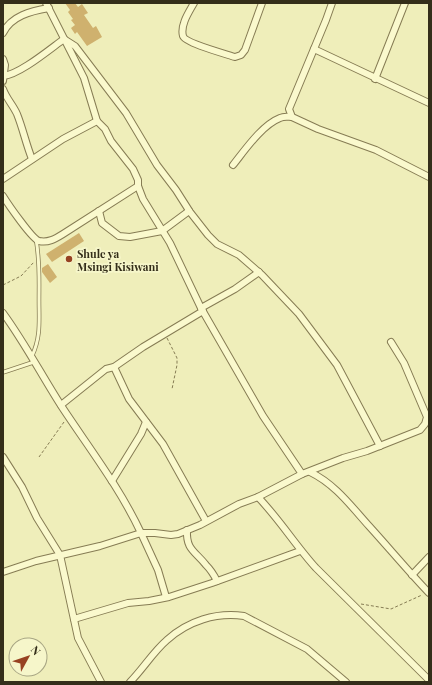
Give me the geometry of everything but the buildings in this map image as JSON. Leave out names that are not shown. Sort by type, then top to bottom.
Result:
[{"type":"street","points":[[194,3],[182,30],[183,37],[194,44],[235,57],[239,57],[245,50],[262,3]]},
{"type":"street","points":[[292,117],[289,110],[332,3]]},
{"type":"street","points":[[375,79],[405,3]]},
{"type":"street","points":[[3,33],[8,24],[13,20],[47,6],[84,78],[97,121],[105,129],[111,141],[133,169],[138,180],[138,186],[143,199],[170,243],[202,309],[263,416],[302,474]]},
{"type":"street","points":[[3,59],[5,66],[3,78],[24,67],[64,39]]},
{"type":"street","points":[[64,39],[75,46],[126,113],[157,165],[176,190],[189,211],[208,235],[217,244],[239,256],[259,272],[278,290],[299,314],[337,365],[380,446]]},
{"type":"street","points":[[314,49],[375,79],[429,103]]},
{"type":"street","points":[[3,89],[17,115],[32,159]]},
{"type":"street","points":[[233,165],[255,138],[268,126],[278,118],[292,117],[318,130],[376,150],[429,177]]},
{"type":"street","points":[[3,179],[63,139],[97,121]]},
{"type":"street","points":[[3,196],[31,234],[36,239],[47,242],[54,240],[138,186]]},
{"type":"street","points":[[99,210],[102,223],[119,236],[130,237],[162,230],[189,211]]},
{"type":"street","points":[[61,405],[106,369],[114,367],[165,335],[259,272]]},
{"type":"street","points":[[3,313],[18,334],[68,417],[121,494],[158,570],[166,597]]},
{"type":"street","points":[[3,572],[19,566],[100,546],[141,533],[171,535],[188,530],[239,504],[258,497],[302,474],[420,430],[427,421],[427,417],[404,363],[390,342]]},
{"type":"street","points":[[114,367],[129,399],[163,444],[206,522]]},
{"type":"street","points":[[112,481],[141,434],[146,422]]},
{"type":"street","points":[[3,457],[22,486],[37,518],[60,555],[78,638],[101,682]]},
{"type":"street","points":[[310,472],[330,484],[346,500],[412,575],[429,592]]},
{"type":"street","points":[[258,497],[273,514],[300,551],[429,680]]},
{"type":"street","points":[[188,530],[187,538],[190,547],[206,564],[217,581]]},
{"type":"street","points":[[74,619],[128,603],[149,601],[166,597],[217,581],[300,551]]},
{"type":"street","points":[[412,575],[429,557]]},
{"type":"street","points":[[130,682],[167,640],[177,633],[204,619],[218,616],[236,615],[244,616],[307,649],[346,682]]},
{"type":"lane","points":[[4,372],[33,360],[38,341],[40,327],[40,284],[36,239]]},
{"type":"path","points":[[3,285],[22,276],[38,259]]},
{"type":"path","points":[[165,335],[177,358],[177,366],[172,389]]},
{"type":"path","points":[[39,457],[57,429],[68,417]]},
{"type":"path","points":[[351,602],[391,609],[429,592]]},
{"type":"place","name":"Shule ya Msingi Kisiwani","points":[[69,259]]}]
